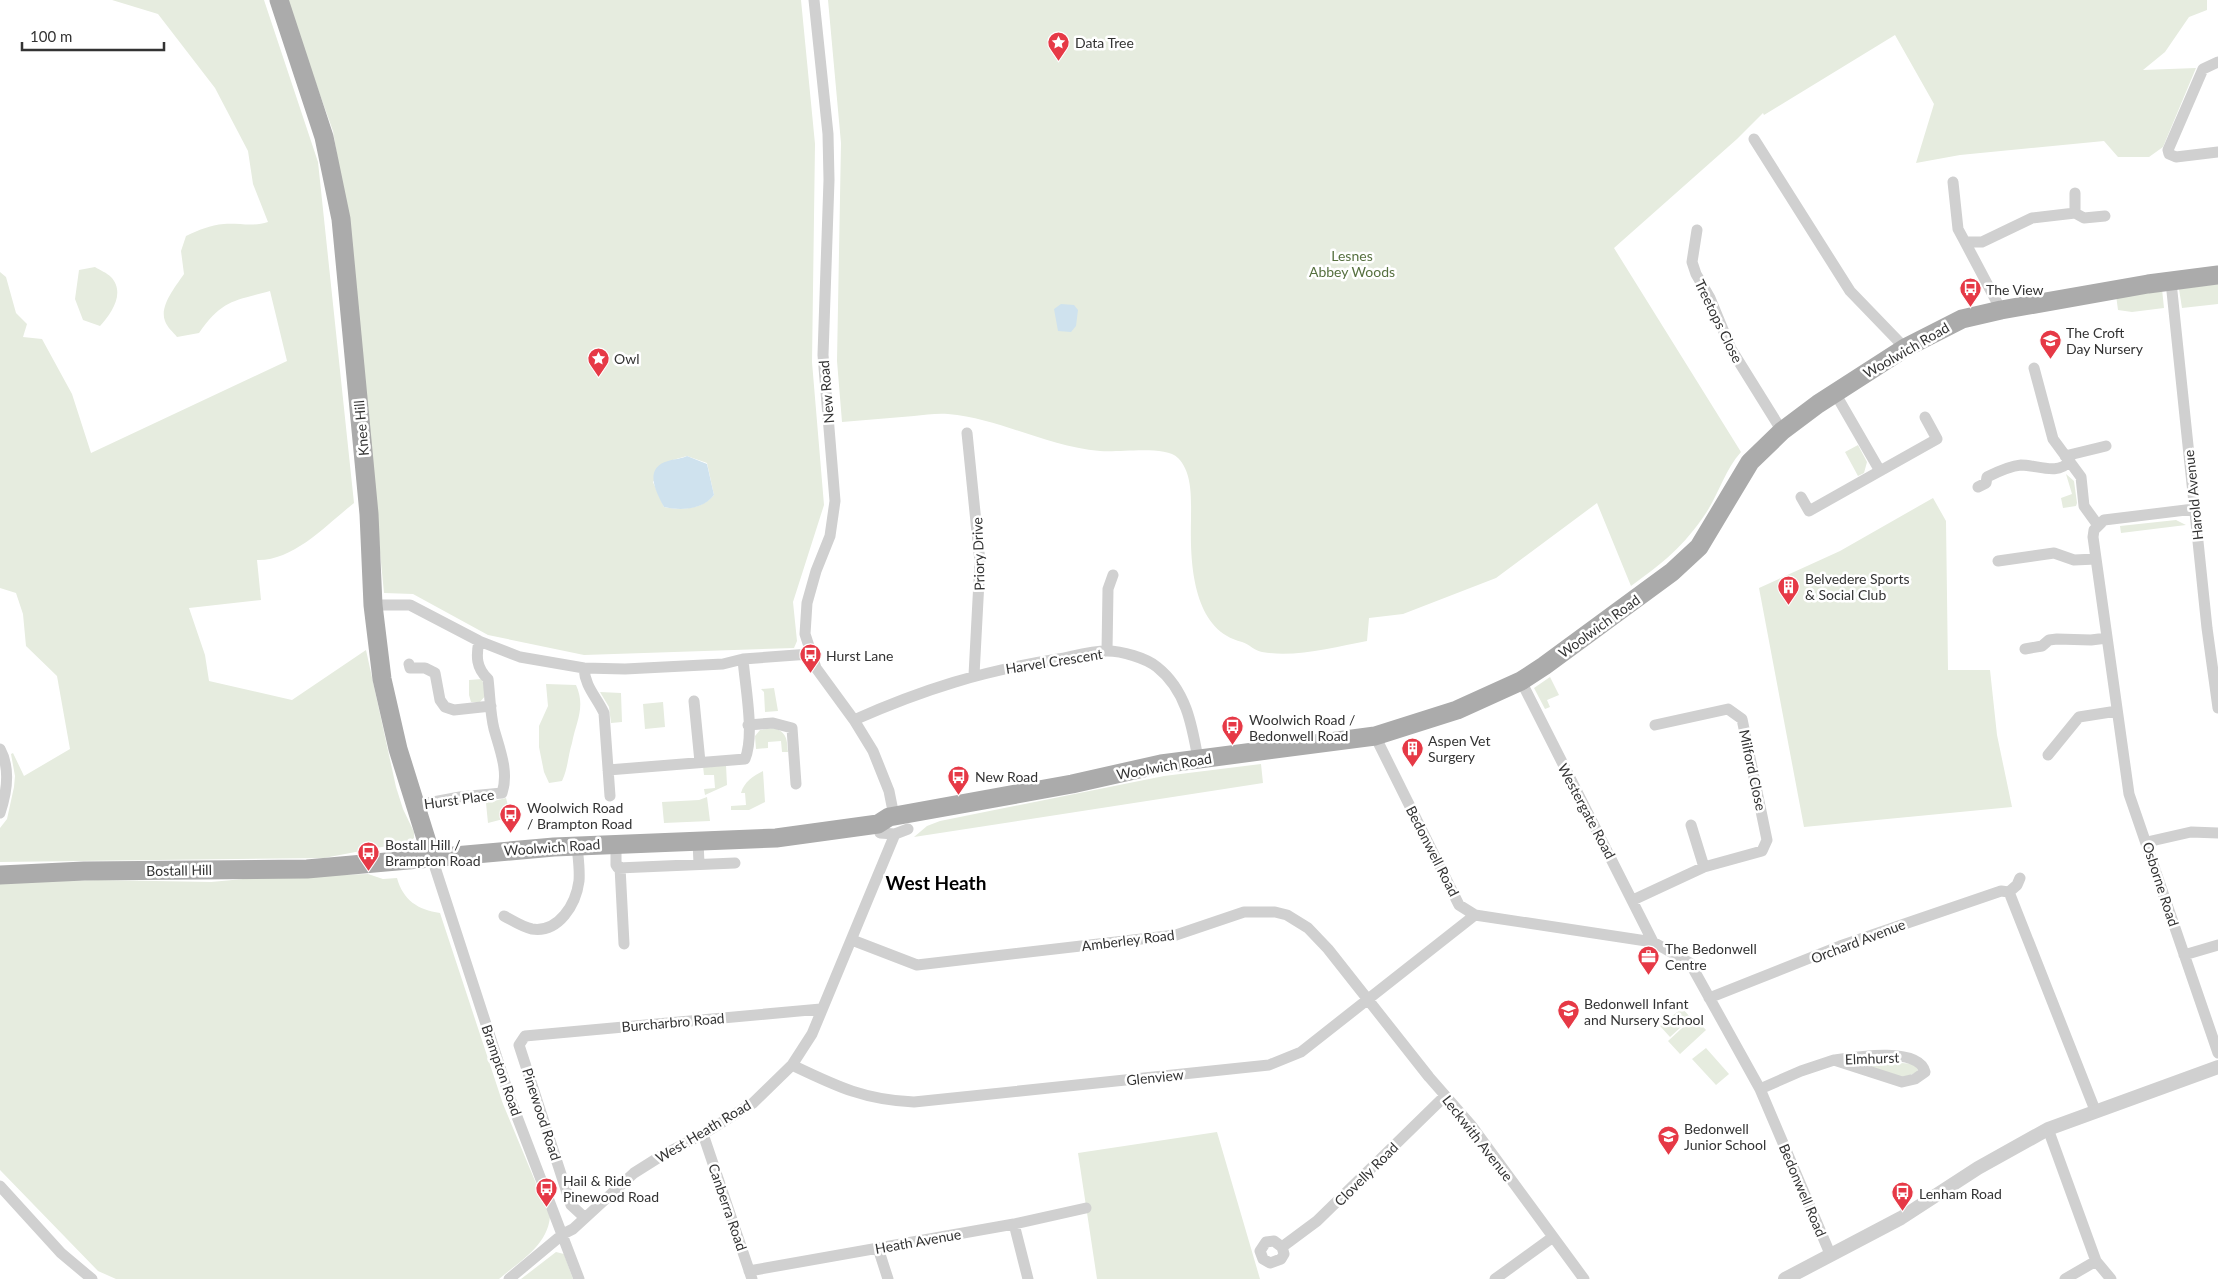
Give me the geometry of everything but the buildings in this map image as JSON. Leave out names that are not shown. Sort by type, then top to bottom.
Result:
[{"type":"main road","name":"Knee Hill","points":[[278,0],[324,137],[341,219],[369,514],[372,605],[382,679],[398,749],[431,854]]},
{"type":"main road","name":"Woolwich Road","points":[[358,864],[374,858],[616,843],[776,838],[878,824],[890,825],[1161,764],[1374,736],[1457,710],[1521,681],[1580,641],[1672,572],[1699,546],[1715,523],[1744,469],[1782,431],[1836,392],[1905,348],[1962,319],[2002,310],[2218,275]]},
{"type":"main road","name":"Woolwich Road","points":[[431,854],[572,835],[775,826],[880,811],[890,825]]},
{"type":"main road","name":"Bostall Hill","points":[[0,875],[84,871],[307,869],[358,864]]},
{"type":"street","name":"New Road","points":[[814,0],[828,134],[829,180],[823,356],[835,501],[830,536],[816,571],[807,603],[805,634],[816,668],[854,720],[878,761],[889,792],[890,825]]},
{"type":"street","points":[[2218,62],[2203,69],[2168,150],[2169,154],[2176,157],[2218,152]]},
{"type":"street","points":[[1754,139],[1850,291],[1905,348]]},
{"type":"street","points":[[1953,182],[1958,229],[2002,310]]},
{"type":"street","points":[[2075,193],[2075,214]]},
{"type":"street","points":[[1965,242],[1982,242],[2032,218],[2075,214],[2084,218],[2105,216]]},
{"type":"street","name":"Treetops Close","points":[[1697,230],[1692,262],[1696,274],[1710,298],[1731,349],[1782,431]]},
{"type":"street","name":"Harold Avenue","points":[[2171,282],[2194,508],[2218,708]]},
{"type":"street","points":[[2034,368],[2053,439],[2081,477],[2084,506],[2097,524],[2104,520],[2194,508]]},
{"type":"street","points":[[1836,392],[1880,471]]},
{"type":"street","points":[[1801,496],[1811,514],[1880,471],[1937,439],[1924,417]]},
{"type":"street","name":"Priory Drive","points":[[967,433],[980,562],[974,675]]},
{"type":"street","points":[[2068,458],[2106,446]]},
{"type":"street","points":[[1978,487],[1986,483],[1987,477],[2013,466],[2057,470],[2066,467],[2068,458]]},
{"type":"street","name":"Osborne Road","points":[[2097,524],[2093,537],[2130,794],[2218,1053]]},
{"type":"street","points":[[1998,561],[2054,554],[2074,560],[2096,559]]},
{"type":"street","points":[[1107,651],[1108,588],[1113,575]]},
{"type":"street","points":[[372,605],[410,604],[479,641],[520,656],[584,668],[625,669],[723,664],[743,660],[810,654]]},
{"type":"street","points":[[2025,649],[2042,646],[2049,640],[2057,638],[2091,640],[2107,638]]},
{"type":"street","name":"Hurst Place","points":[[417,805],[460,797],[502,794],[505,786],[502,755],[494,728],[488,679],[481,672],[478,665],[476,652],[479,641]]},
{"type":"street","name":"Harvel Crescent","points":[[854,720],[908,697],[974,675],[1107,651],[1132,656],[1157,667],[1179,690],[1192,727],[1198,759]]},
{"type":"street","points":[[608,770],[744,759],[748,751],[748,725],[743,660]]},
{"type":"street","points":[[409,664],[410,668],[425,668],[435,673],[440,700],[445,708],[454,710],[491,706]]},
{"type":"street","points":[[584,668],[584,679],[604,713],[610,796]]},
{"type":"street","name":"Westergate Road","points":[[1521,681],[1653,942]]},
{"type":"street","points":[[694,701],[700,762]]},
{"type":"street","name":"Milford Close","points":[[1633,900],[1704,867],[1762,851],[1768,840],[1742,719],[1728,709],[1655,725]]},
{"type":"street","points":[[2048,755],[2079,716],[2117,711]]},
{"type":"street","points":[[748,725],[773,723],[792,728],[796,784]]},
{"type":"street","name":"Bedonwell Road","points":[[1374,736],[1459,905],[1475,915],[1653,942],[1690,963],[1760,1089],[1831,1256]]},
{"type":"street","points":[[0,749],[3,754],[8,783],[0,813]]},
{"type":"street","points":[[890,825],[908,829]]},
{"type":"street","name":"West Heath Road","points":[[509,1279],[563,1234],[573,1229],[634,1173],[753,1103],[792,1065],[812,1034],[821,1009],[852,940],[890,825]]},
{"type":"street","points":[[1691,825],[1704,867]]},
{"type":"street","points":[[2147,842],[2191,832],[2218,833]]},
{"type":"street","points":[[698,841],[699,864]]},
{"type":"street","points":[[616,843],[616,865],[626,867],[735,863]]},
{"type":"street","points":[[504,916],[526,927],[541,929],[557,922],[564,916],[578,889],[577,846]]},
{"type":"street","name":"Brampton Road","points":[[431,854],[512,1101],[579,1279]]},
{"type":"street","points":[[624,944],[626,867]]},
{"type":"street","points":[[2020,878],[2017,885],[2009,892],[2095,1110]]},
{"type":"street","name":"Orchard Avenue","points":[[1709,998],[1858,940],[2001,890],[2009,892]]},
{"type":"street","name":"Amberley Road","points":[[852,940],[917,965],[1176,935],[1244,912],[1275,912],[1287,915],[1308,928],[1328,949],[1368,1000]]},
{"type":"street","name":"Glenview","points":[[792,1065],[861,1095],[884,1100],[914,1102],[1269,1065],[1301,1052],[1475,915]]},
{"type":"street","points":[[2184,955],[2218,945]]},
{"type":"street","name":"Leckwith Avenue","points":[[1368,1000],[1479,1136],[1584,1279]]},
{"type":"street","name":"Burcharbro Road","points":[[524,1036],[821,1009]]},
{"type":"street","name":"Pinewood Road","points":[[524,1036],[519,1045],[568,1196],[571,1205],[584,1217]]},
{"type":"street","name":"Elmhurst","points":[[1760,1089],[1801,1070],[1834,1060],[1860,1056],[1900,1056],[1918,1060],[1923,1065],[1925,1072],[1915,1079],[1902,1082],[1834,1060]]},
{"type":"street","points":[[1785,1279],[1901,1218],[1978,1168],[2048,1130],[2095,1110],[2218,1067]]},
{"type":"street","name":"Clovelly Road","points":[[1282,1247],[1318,1221],[1445,1096]]},
{"type":"street","points":[[2048,1130],[2096,1261],[2111,1279]]},
{"type":"street","name":"Canberra Road","points":[[703,1134],[751,1275]]},
{"type":"street","points":[[0,1186],[62,1253],[92,1279]]},
{"type":"street","name":"Heath Avenue","points":[[751,1275],[878,1248],[1014,1224],[1086,1208]]},
{"type":"street","points":[[1014,1224],[1028,1279]]},
{"type":"street","points":[[1495,1279],[1553,1237]]},
{"type":"street","points":[[878,1248],[888,1279]]},
{"type":"street","points":[[2065,1279],[2096,1261]]},
{"type":"green space","points":[[112,0],[264,0],[318,162],[354,503],[321,531],[297,548],[271,559],[257,560],[261,600],[189,608],[205,655],[209,681],[292,700],[366,650],[396,787],[403,809],[414,832],[414,838],[408,842],[324,858],[0,862],[0,828],[7,819],[14,787],[15,776],[11,754],[13,753],[24,776],[70,749],[57,676],[26,646],[23,614],[16,593],[0,588],[0,272],[6,277],[16,313],[27,324],[23,337],[42,339],[72,394],[91,453],[287,361],[270,291],[229,303],[207,322],[199,333],[177,337],[166,323],[164,309],[166,303],[184,274],[181,251],[186,236],[205,228],[219,225],[252,225],[268,222],[253,184],[248,151],[215,88],[158,14]]},
{"type":"green space","points":[[286,0],[801,0],[815,144],[812,362],[824,505],[793,602],[797,641],[794,648],[584,655],[488,635],[413,594],[384,593],[350,241],[333,131]],"holes":[[[687,456],[707,463],[714,495],[704,503],[691,508],[677,509],[664,507],[653,482],[669,461]]]},
{"type":"green space","name":"Lesnes Abbey Woods","points":[[828,0],[2207,0],[2207,10],[2189,17],[2165,52],[2143,70],[2196,68],[2163,147],[2149,157],[2118,157],[2104,141],[1960,155],[1916,163],[1934,104],[1895,35],[1764,115],[1763,113],[1737,139],[1614,248],[1741,452],[1735,459],[1706,513],[1690,535],[1653,570],[1631,586],[1597,503],[1496,578],[1403,614],[1369,618],[1367,641],[1288,654],[1259,651],[1225,635],[1213,624],[1204,609],[1197,592],[1194,574],[1189,479],[1183,464],[1172,454],[1141,450],[1100,451],[1080,448],[987,421],[948,414],[842,422],[837,361],[841,143]]},
{"type":"green space","points":[[95,267],[111,277],[117,290],[115,303],[100,326],[83,320],[75,299],[79,270]]},
{"type":"green space","points":[[2218,284],[2218,304],[2182,308],[2179,289]]},
{"type":"green space","points":[[2162,289],[2164,308],[2132,312],[2118,310],[2116,295]]},
{"type":"green space","points":[[1858,445],[1867,462],[1864,473],[1858,476],[1845,452]]},
{"type":"green space","points":[[2066,474],[2074,481],[2077,503],[2076,506],[2063,508],[2061,498],[2072,494]]},
{"type":"green space","points":[[1933,498],[1946,521],[1948,670],[1990,670],[1997,735],[2012,807],[1804,827],[1759,588],[1840,551]]},
{"type":"green space","points":[[2176,520],[2186,525],[2121,533],[2120,526]]},
{"type":"green space","points":[[1550,677],[1559,695],[1547,700],[1550,707],[1545,709],[1534,688]]},
{"type":"green space","points":[[482,679],[486,695],[480,702],[471,702],[469,680]]},
{"type":"green space","points":[[546,684],[576,685],[580,700],[579,714],[564,776],[562,781],[549,783],[544,772],[539,747],[539,726],[548,706]]},
{"type":"green space","points":[[774,688],[778,711],[765,712],[764,692],[761,689]]},
{"type":"green space","points":[[600,692],[621,693],[622,722],[611,723],[609,707]]},
{"type":"green space","points":[[663,702],[665,727],[645,729],[643,704]]},
{"type":"green space","points":[[774,728],[784,734],[787,740],[788,752],[782,752],[781,741],[768,742],[768,748],[756,749],[755,736],[760,730]]},
{"type":"green space","points":[[1261,764],[1263,783],[914,837],[927,826],[940,821],[1164,776]]},
{"type":"green space","points":[[726,765],[727,785],[705,795],[704,789],[715,788],[714,775],[704,775],[703,766]]},
{"type":"green space","points":[[763,771],[765,802],[749,810],[731,810],[731,806],[746,805],[745,793],[741,793],[742,789],[749,780]]},
{"type":"green space","points":[[707,797],[710,821],[664,823],[662,802],[699,800]]},
{"type":"green space","points":[[506,798],[511,817],[488,823],[486,803]]},
{"type":"green space","points":[[368,874],[383,879],[397,878],[403,892],[412,903],[432,912],[440,913],[503,1104],[550,1217],[548,1227],[538,1245],[499,1279],[116,1279],[98,1271],[0,1170],[0,882],[99,880],[211,882],[254,878]]},
{"type":"green space","points":[[1682,1008],[1691,1018],[1670,1037],[1660,1026]]},
{"type":"green space","points":[[1694,1017],[1706,1030],[1680,1054],[1668,1041]]},
{"type":"green space","points":[[1706,1048],[1729,1074],[1716,1085],[1692,1059]]},
{"type":"green space","points":[[1877,1061],[1914,1064],[1918,1069],[1917,1072],[1904,1078],[1852,1062]]},
{"type":"green space","points":[[1217,1132],[1260,1279],[1097,1279],[1078,1153]]},
{"type":"green space","points":[[556,1252],[564,1254],[573,1279],[521,1279]]},
{"type":"water","points":[[1061,304],[1074,305],[1078,310],[1076,326],[1071,332],[1058,331],[1054,309]]},
{"type":"water","points":[[687,456],[707,464],[714,495],[704,504],[691,508],[677,509],[664,507],[655,488],[654,475],[656,469],[660,464]]},
{"type":"place","name":"Data Tree","points":[[1059,61]]},
{"type":"place","name":"The View","points":[[1970,308]]},
{"type":"place","name":"The Croft Day Nursery","points":[[2050,359]]},
{"type":"place","name":"Owl","points":[[598,377]]},
{"type":"place","name":"Belvedere Sports & Social Club","points":[[1789,605]]},
{"type":"place","name":"Hurst Lane","points":[[810,674]]},
{"type":"place","name":"Woolwich Road / Bedonwell Road","points":[[1233,746]]},
{"type":"place","name":"Aspen Vet Surgery","points":[[1412,767]]},
{"type":"place","name":"New Road","points":[[959,795]]},
{"type":"place","name":"Woolwich Road / Brampton Road","points":[[511,834]]},
{"type":"place","name":"Bostall Hill / Brampton Road","points":[[369,871]]},
{"type":"place","name":"The Bedonwell Centre","points":[[1649,975]]},
{"type":"place","name":"Bedonwell Infant and Nursery School","points":[[1568,1030]]},
{"type":"place","name":"Bedonwell Junior School","points":[[1668,1155]]},
{"type":"place","name":"Hail & Ride Pinewood Road","points":[[547,1207]]},
{"type":"place","name":"Lenham Road","points":[[1903,1212]]},
{"type":"district","name":"West Heath","points":[[936,882]]}]
